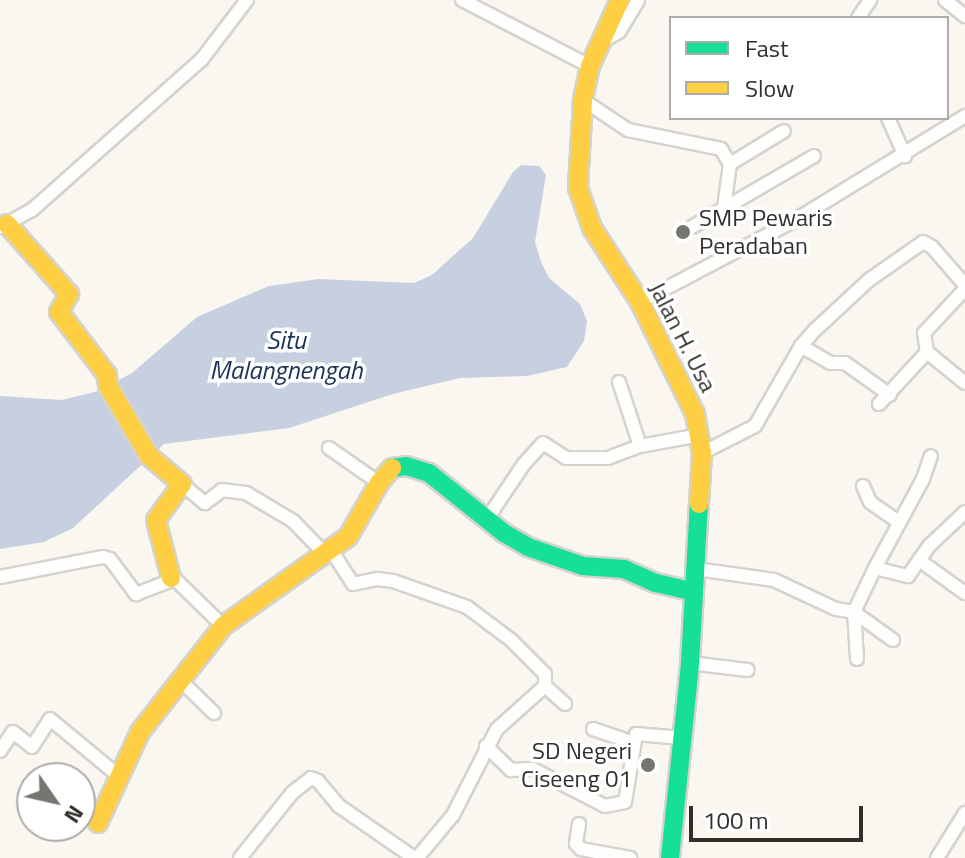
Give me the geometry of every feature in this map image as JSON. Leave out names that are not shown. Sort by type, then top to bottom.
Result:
[{"type":"street","points":[[240,858],[292,793],[311,778],[339,806],[416,858],[453,815],[486,746],[507,717],[545,686],[546,679],[539,665],[467,607],[393,581],[377,579],[353,584],[328,552],[293,521],[246,493],[222,490],[205,503],[182,484],[149,456],[108,386],[107,375],[59,312],[69,294],[4,226],[32,210],[202,59],[247,0]]},
{"type":"street","points":[[462,0],[590,66]]},
{"type":"street","name":"Jalan H. Usa","points":[[620,0],[598,44],[583,100],[577,165],[583,212],[640,302],[684,386],[701,444],[690,663],[670,858]]},
{"type":"street","points":[[598,44],[619,32],[638,0]]},
{"type":"street","points":[[945,0],[965,16]]},
{"type":"street","points":[[583,100],[639,134],[716,147],[730,164],[724,207]]},
{"type":"street","points":[[640,302],[792,222],[905,156],[965,116]]},
{"type":"street","points":[[889,120],[905,156]]},
{"type":"street","points":[[730,164],[784,131]]},
{"type":"street","points":[[692,227],[814,156]]},
{"type":"street","points":[[487,519],[524,464],[543,443],[566,458],[608,458],[640,446],[701,444],[755,426],[801,346],[869,280],[923,242],[932,247],[965,287],[924,333],[927,352],[965,383]]},
{"type":"street","points":[[801,346],[831,363],[845,363],[890,395]]},
{"type":"street","points":[[879,404],[927,352]]},
{"type":"street","points":[[619,382],[640,446]]},
{"type":"street","points":[[329,448],[379,483]]},
{"type":"street","points":[[857,659],[854,612],[931,456]]},
{"type":"street","points":[[98,823],[140,732],[223,626],[328,552],[354,529],[379,483],[392,468],[415,468],[443,481],[515,541],[549,555],[583,566],[624,569],[656,583],[694,592]]},
{"type":"street","points":[[182,484],[156,520],[171,578],[223,626]]},
{"type":"street","points":[[863,486],[870,502],[899,522]]},
{"type":"street","points":[[875,568],[908,576],[939,534],[965,512]]},
{"type":"street","points":[[0,577],[103,557],[110,559],[136,594],[171,578]]},
{"type":"street","points":[[919,560],[965,593]]},
{"type":"street","points":[[696,569],[774,580],[836,609],[854,612],[893,640]]},
{"type":"street","points":[[690,663],[748,670]]},
{"type":"street","points":[[181,681],[214,713]]},
{"type":"street","points":[[545,686],[565,704]]},
{"type":"street","points":[[0,751],[13,732],[32,747],[50,719],[120,777]]},
{"type":"street","points":[[593,729],[634,743]]},
{"type":"street","points":[[486,746],[511,770],[533,769],[605,806],[625,802],[634,743],[639,734],[682,738]]},
{"type":"street","points":[[937,858],[965,813]]},
{"type":"street","points":[[579,824],[576,844],[581,849],[630,858]]},
{"type":"water","name":"Situ Malangnengah","points":[[521,165],[539,166],[546,175],[535,242],[541,262],[549,278],[580,304],[587,321],[584,341],[567,367],[527,376],[460,378],[393,394],[289,428],[164,444],[73,528],[44,542],[0,549],[0,396],[62,400],[98,391],[132,373],[197,317],[269,286],[319,279],[414,283],[432,275],[473,238],[513,172]]},
{"type":"traffic: fast","points":[[392,468],[406,466],[429,473],[504,533],[528,547],[583,566],[624,569],[656,583],[694,592]]},
{"type":"traffic: fast","points":[[670,858],[690,663],[699,504]]},
{"type":"traffic: slow","points":[[620,0],[590,66],[583,100],[578,188],[592,228],[640,302],[695,414],[702,453],[699,504]]},
{"type":"traffic: slow","points":[[7,224],[69,294],[59,312],[107,375],[108,386],[149,456],[182,484],[156,520],[171,578]]},
{"type":"traffic: slow","points":[[98,823],[140,732],[223,626],[348,537],[379,483],[392,468]]},
{"type":"place","name":"SMP Pewaris Peradaban","points":[[683,232]]},
{"type":"place","name":"SD Negeri Ciseeng 01","points":[[648,765]]}]
